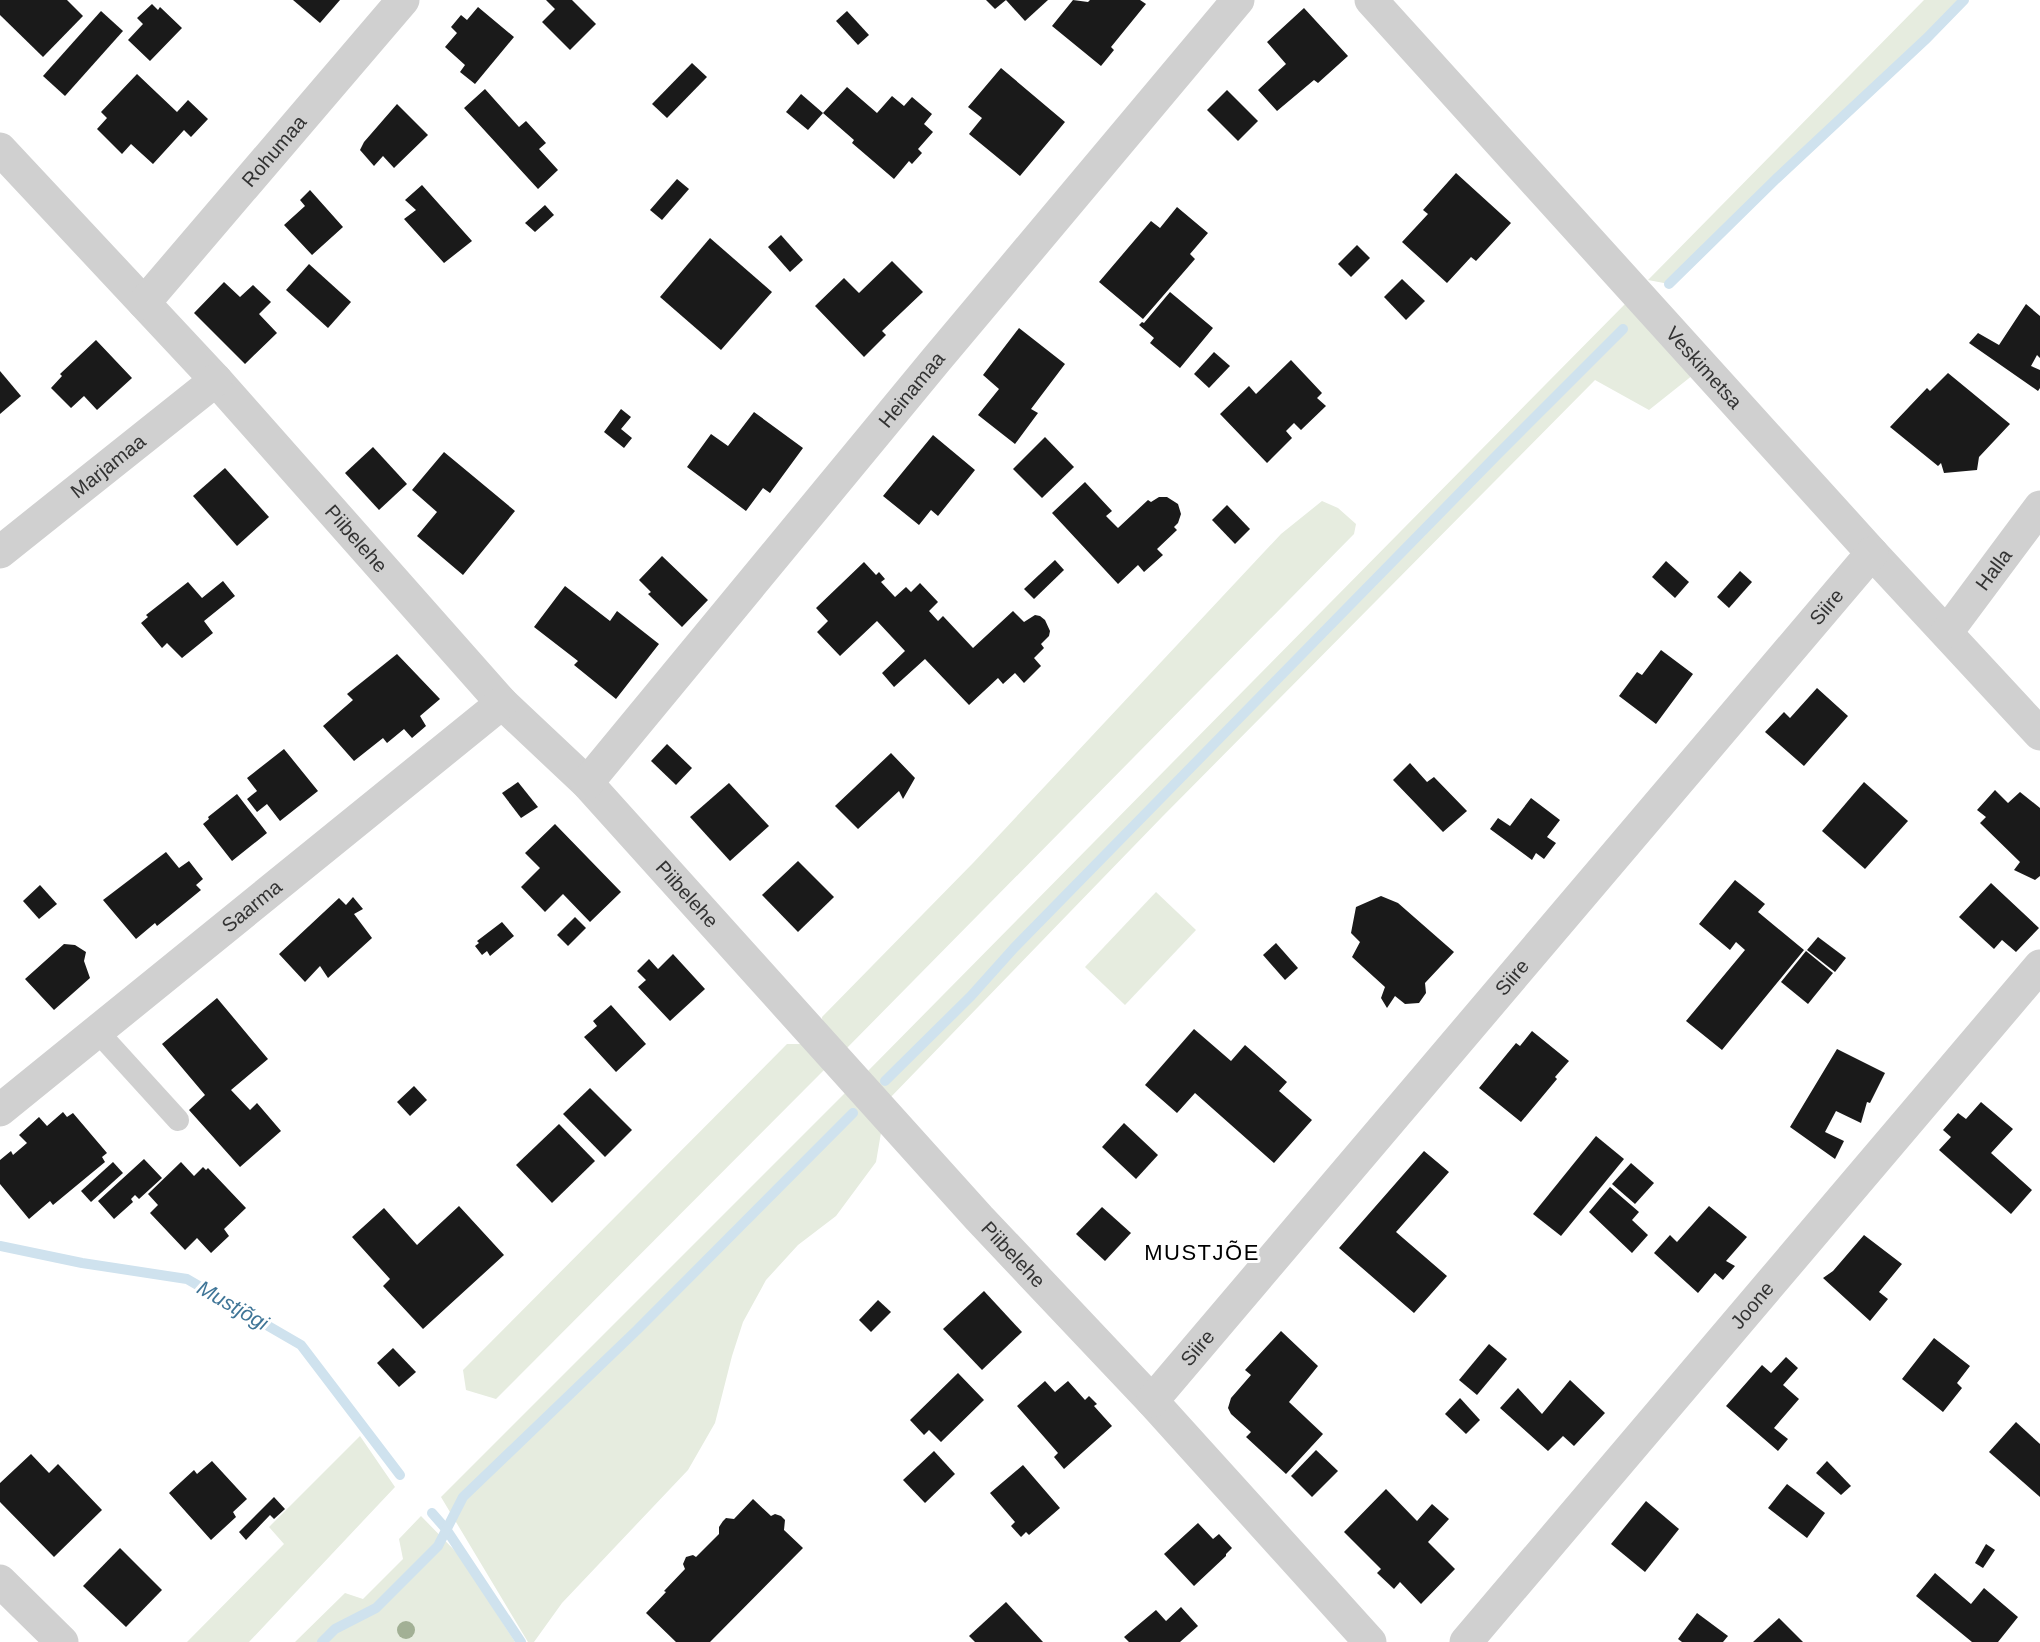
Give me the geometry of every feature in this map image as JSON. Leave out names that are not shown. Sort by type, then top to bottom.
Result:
[{"type":"street","name":"Rohumaa","points":[[144,303],[403,0]]},
{"type":"street","name":"Heinamaa","points":[[587,783],[936,360],[1238,0]]},
{"type":"street","name":"Veskimetsa","points":[[1371,0],[1872,553],[2040,734]]},
{"type":"street","name":"Piibelehe","points":[[0,149],[216,380],[502,703],[587,783],[979,1218],[1152,1401],[1370,1642]]},
{"type":"street","name":"Marjamaa","points":[[0,552],[216,380]]},
{"type":"street","name":"Halla","points":[[1947,632],[2040,507]]},
{"type":"street","name":"Siire","points":[[1152,1401],[1872,553]]},
{"type":"street","name":"Saarma","points":[[0,1110],[502,703]]},
{"type":"street","name":"Joone","points":[[1466,1642],[2040,966]]},
{"type":"street","points":[[0,1581],[62,1642]]},
{"type":"lane","points":[[97,1031],[178,1120]]},
{"type":"shaded area","points":[[1924,0],[1964,0],[1669,284],[1648,280]]},
{"type":"shaded area","points":[[1628,301],[1693,375],[1649,410],[1595,380],[1162,817],[888,1100],[865,1074]]},
{"type":"shaded area","points":[[1322,501],[1338,508],[1356,524],[1354,534],[843,1052],[823,1028],[822,1017],[973,863],[1281,534]]},
{"type":"shaded area","points":[[1156,892],[1196,930],[1125,1005],[1085,967]]},
{"type":"shaded area","points":[[787,1044],[801,1044],[827,1067],[496,1399],[466,1390],[463,1370]]},
{"type":"shaded area","points":[[849,1089],[882,1127],[876,1162],[836,1216],[798,1245],[766,1280],[743,1322],[715,1423],[688,1470],[562,1603],[534,1642],[528,1642],[441,1497]]},
{"type":"shaded area","points":[[360,1436],[395,1487],[249,1642],[187,1642],[284,1544],[269,1527]]},
{"type":"shaded area","points":[[421,1516],[460,1556],[515,1642],[295,1642],[345,1593],[363,1599],[403,1559],[399,1539]]},
{"type":"building","points":[[0,0],[67,0],[83,16],[43,57],[0,15]]},
{"type":"building","points":[[293,0],[340,0],[320,23]]},
{"type":"building","points":[[546,0],[572,0],[596,24],[570,50],[542,22],[555,9]]},
{"type":"building","points":[[986,0],[1006,0],[995,9]]},
{"type":"building","points":[[1006,0],[1048,0],[1025,21]]},
{"type":"building","points":[[1073,0],[1088,2],[1090,0],[1140,0],[1146,4],[1111,47],[1114,50],[1101,66],[1052,26]]},
{"type":"building","points":[[152,4],[158,10],[160,7],[182,28],[150,61],[128,40],[143,24],[137,18]]},
{"type":"building","points":[[478,7],[514,37],[475,84],[460,72],[465,65],[445,47],[457,33],[451,27],[461,15],[467,20]]},
{"type":"building","points":[[1304,8],[1348,56],[1318,83],[1314,80],[1277,111],[1258,90],[1286,64],[1267,42]]},
{"type":"building","points":[[101,11],[123,31],[65,96],[43,76]]},
{"type":"building","points":[[847,11],[869,35],[858,45],[836,21]]},
{"type":"building","points":[[692,63],[707,77],[667,118],[652,104]]},
{"type":"building","points":[[1001,68],[1065,122],[1020,176],[969,134],[982,118],[968,107]]},
{"type":"building","points":[[137,74],[177,112],[188,100],[208,119],[191,137],[184,130],[153,164],[131,144],[122,154],[97,129],[107,118],[101,112]]},
{"type":"building","points":[[847,87],[877,113],[892,96],[904,106],[912,97],[932,114],[924,124],[933,132],[918,149],[922,153],[912,164],[909,161],[894,179],[852,143],[854,140],[823,113]]},
{"type":"building","points":[[485,89],[519,127],[526,121],[546,143],[539,149],[558,170],[538,189],[464,108]]},
{"type":"building","points":[[1227,90],[1258,121],[1238,141],[1207,110]]},
{"type":"building","points":[[801,94],[823,113],[808,130],[786,112]]},
{"type":"building","points":[[397,104],[428,135],[394,168],[383,156],[374,166],[360,150],[364,142]]},
{"type":"building","points":[[1456,173],[1511,223],[1476,261],[1471,257],[1447,283],[1402,242],[1428,214],[1423,210]]},
{"type":"building","points":[[677,179],[689,189],[662,220],[650,210]]},
{"type":"building","points":[[422,185],[472,241],[444,263],[404,219],[416,210],[405,200]]},
{"type":"building","points":[[310,190],[343,227],[312,255],[284,225],[305,206],[300,200]]},
{"type":"building","points":[[545,205],[554,215],[535,232],[525,223]]},
{"type":"building","points":[[1177,207],[1208,233],[1190,254],[1195,259],[1143,319],[1099,282],[1151,221],[1160,228]]},
{"type":"building","points":[[781,235],[803,260],[790,272],[768,247]]},
{"type":"building","points":[[710,238],[772,292],[721,350],[660,297]]},
{"type":"building","points":[[1357,245],[1370,258],[1351,277],[1338,264]]},
{"type":"building","points":[[892,261],[923,292],[882,331],[886,335],[864,357],[815,306],[844,278],[859,293]]},
{"type":"building","points":[[309,264],[351,302],[328,328],[286,290]]},
{"type":"building","points":[[1402,279],[1425,301],[1406,320],[1384,297]]},
{"type":"building","points":[[224,282],[240,297],[253,285],[271,302],[259,314],[277,333],[245,364],[194,313]]},
{"type":"building","points":[[1170,292],[1213,328],[1180,368],[1150,343],[1154,338],[1139,325],[1144,323]]},
{"type":"building","points":[[2026,304],[2040,316],[2040,358],[2037,355],[2031,366],[2040,370],[2038,391],[1969,343],[1978,333],[1999,345]]},
{"type":"building","points":[[1019,328],[1065,364],[1031,409],[1038,413],[1015,444],[978,415],[999,389],[983,375]]},
{"type":"building","points":[[96,340],[132,378],[97,410],[84,396],[71,408],[51,388],[62,376],[60,374]]},
{"type":"building","points":[[1214,352],[1230,366],[1209,388],[1194,374]]},
{"type":"building","points":[[1291,360],[1322,393],[1317,398],[1326,406],[1301,430],[1294,423],[1286,431],[1292,438],[1267,463],[1220,414],[1249,386],[1256,394]]},
{"type":"building","points":[[0,371],[21,396],[0,414]]},
{"type":"building","points":[[1948,373],[2010,424],[1979,457],[1977,470],[1944,473],[1941,463],[1938,466],[1890,427],[1927,388],[1930,391]]},
{"type":"building","points":[[621,409],[631,417],[621,429],[632,438],[624,448],[604,432]]},
{"type":"building","points":[[754,412],[803,448],[770,493],[763,488],[746,511],[687,467],[711,434],[728,446]]},
{"type":"building","points":[[933,435],[975,470],[938,516],[931,510],[919,525],[883,496]]},
{"type":"building","points":[[1045,437],[1074,467],[1042,498],[1013,469]]},
{"type":"building","points":[[373,447],[407,484],[379,510],[345,473]]},
{"type":"building","points":[[444,452],[515,511],[463,575],[417,536],[437,512],[412,490]]},
{"type":"building","points":[[225,468],[269,517],[237,546],[193,496]]},
{"type":"building","points":[[1085,482],[1112,511],[1106,516],[1118,528],[1148,500],[1151,502],[1159,497],[1167,497],[1178,504],[1181,514],[1174,527],[1177,530],[1157,549],[1163,555],[1144,572],[1138,565],[1118,584],[1052,513]]},
{"type":"building","points":[[1227,505],[1250,529],[1235,544],[1212,520]]},
{"type":"building","points":[[662,556],[708,600],[682,627],[648,594],[651,592],[639,580]]},
{"type":"building","points":[[1055,560],[1064,570],[1034,599],[1024,589]]},
{"type":"building","points":[[1666,561],[1689,582],[1675,598],[1652,577]]},
{"type":"building","points":[[864,562],[876,575],[879,572],[885,579],[881,582],[895,597],[906,587],[911,592],[920,583],[938,602],[929,611],[938,621],[943,616],[973,648],[1013,611],[1024,622],[1035,615],[1040,616],[1045,620],[1050,631],[1049,636],[1041,644],[1044,648],[1034,658],[1041,666],[1024,683],[1015,673],[1003,684],[998,678],[969,705],[925,659],[894,687],[882,673],[905,651],[877,621],[840,656],[817,632],[828,621],[816,608]]},
{"type":"building","points":[[1740,571],[1752,582],[1729,608],[1717,597]]},
{"type":"building","points":[[223,581],[235,596],[204,621],[213,633],[182,658],[167,643],[162,648],[141,623],[148,617],[146,615],[188,582],[202,598]]},
{"type":"building","points":[[565,586],[610,621],[617,611],[659,644],[616,699],[574,665],[578,661],[534,627]]},
{"type":"building","points":[[1661,650],[1693,674],[1656,724],[1619,696],[1637,672],[1642,675]]},
{"type":"building","points":[[397,654],[440,699],[420,716],[426,726],[412,738],[404,729],[387,743],[383,738],[354,761],[323,726],[353,700],[347,694]]},
{"type":"building","points":[[1817,688],[1848,716],[1804,766],[1765,732],[1784,712],[1790,718]]},
{"type":"building","points":[[667,744],[692,768],[676,785],[651,761]]},
{"type":"building","points":[[284,749],[318,791],[280,821],[267,804],[257,812],[247,799],[257,791],[247,778]]},
{"type":"building","points":[[891,753],[915,778],[903,799],[899,791],[858,829],[835,806]]},
{"type":"building","points":[[1410,763],[1427,782],[1434,777],[1467,811],[1443,832],[1393,780]]},
{"type":"building","points":[[518,782],[538,807],[521,818],[502,793]]},
{"type":"building","points":[[1864,782],[1908,821],[1865,869],[1822,831]]},
{"type":"building","points":[[729,783],[769,826],[730,861],[690,817]]},
{"type":"building","points":[[1995,790],[2008,803],[2020,792],[2040,808],[2040,876],[2035,880],[2014,870],[2020,862],[1980,823],[1986,817],[1977,810]]},
{"type":"building","points":[[237,794],[267,833],[232,861],[203,824],[209,819],[208,817]]},
{"type":"building","points":[[1531,798],[1560,820],[1547,837],[1556,843],[1544,859],[1536,853],[1532,860],[1490,829],[1498,818],[1510,826]]},
{"type":"building","points":[[555,824],[621,892],[590,922],[563,894],[545,912],[521,887],[540,868],[525,853]]},
{"type":"building","points":[[166,852],[179,868],[189,861],[203,879],[196,885],[201,890],[157,926],[155,923],[136,939],[103,900]]},
{"type":"building","points":[[798,861],[834,897],[798,932],[762,895]]},
{"type":"building","points":[[1735,880],[1765,904],[1758,912],[1804,950],[1722,1050],[1686,1021],[1745,950],[1736,942],[1730,950],[1699,924]]},
{"type":"building","points":[[1991,883],[2039,928],[2016,952],[2002,940],[1994,949],[1959,917]]},
{"type":"building","points":[[40,885],[57,904],[39,919],[23,901]]},
{"type":"building","points":[[1381,896],[1398,903],[1454,952],[1425,983],[1426,993],[1419,1003],[1405,1004],[1395,996],[1387,1008],[1381,998],[1385,987],[1352,957],[1360,942],[1351,933],[1356,907]]},
{"type":"building","points":[[353,897],[363,909],[354,914],[372,938],[328,978],[320,966],[305,982],[279,954],[339,898],[346,905]]},
{"type":"building","points":[[575,917],[586,928],[568,946],[557,935]]},
{"type":"building","points":[[502,922],[514,936],[490,956],[487,951],[482,955],[475,946],[479,943],[477,941]]},
{"type":"building","points":[[1818,937],[1846,958],[1835,972],[1807,950]]},
{"type":"building","points":[[1276,943],[1298,968],[1285,980],[1263,955]]},
{"type":"building","points":[[64,944],[75,945],[86,952],[84,961],[90,978],[54,1010],[25,979]]},
{"type":"building","points":[[1806,951],[1833,973],[1808,1004],[1781,982]]},
{"type":"building","points":[[673,954],[705,989],[670,1021],[638,987],[646,980],[637,971],[649,959],[658,969]]},
{"type":"building","points":[[217,998],[268,1059],[231,1090],[250,1110],[257,1103],[281,1131],[240,1167],[189,1110],[205,1095],[162,1044]]},
{"type":"building","points":[[611,1005],[646,1044],[616,1072],[584,1037],[597,1026],[593,1021]]},
{"type":"building","points":[[1194,1029],[1231,1061],[1245,1045],[1287,1082],[1279,1091],[1312,1120],[1274,1163],[1195,1093],[1177,1113],[1145,1085]]},
{"type":"building","points":[[1532,1031],[1569,1061],[1521,1122],[1479,1088],[1516,1043],[1520,1046]]},
{"type":"building","points":[[1837,1049],[1885,1073],[1870,1103],[1867,1102],[1861,1123],[1836,1111],[1825,1132],[1844,1141],[1835,1159],[1790,1127]]},
{"type":"building","points":[[414,1086],[427,1100],[410,1116],[397,1102]]},
{"type":"building","points":[[590,1088],[632,1130],[605,1157],[563,1114]]},
{"type":"building","points":[[1981,1102],[2013,1129],[1991,1153],[2032,1190],[2011,1214],[1939,1150],[1951,1137],[1943,1130],[1958,1113],[1966,1119]]},
{"type":"building","points":[[63,1112],[67,1117],[73,1113],[107,1153],[102,1157],[105,1162],[53,1205],[50,1201],[29,1219],[0,1184],[0,1160],[11,1151],[13,1155],[27,1143],[19,1135],[39,1117],[47,1126]]},
{"type":"building","points":[[1124,1123],[1158,1155],[1136,1179],[1102,1147]]},
{"type":"building","points":[[559,1124],[595,1161],[552,1203],[516,1165]]},
{"type":"building","points":[[1596,1136],[1624,1159],[1561,1236],[1533,1214]]},
{"type":"building","points":[[1424,1151],[1449,1172],[1396,1232],[1447,1276],[1414,1313],[1339,1248]]},
{"type":"building","points":[[144,1159],[162,1178],[139,1199],[135,1195],[131,1199],[133,1202],[114,1219],[98,1201]]},
{"type":"building","points":[[113,1162],[123,1173],[91,1202],[81,1191]]},
{"type":"building","points":[[181,1162],[194,1176],[203,1167],[206,1170],[208,1168],[246,1208],[224,1229],[229,1236],[211,1253],[197,1238],[185,1250],[150,1213],[158,1205],[148,1194]]},
{"type":"building","points":[[1631,1163],[1654,1183],[1635,1204],[1612,1184]]},
{"type":"building","points":[[1610,1187],[1639,1212],[1632,1220],[1648,1235],[1632,1253],[1589,1212]]},
{"type":"building","points":[[459,1206],[504,1255],[423,1329],[383,1286],[390,1279],[352,1237],[384,1208],[417,1245]]},
{"type":"building","points":[[1709,1206],[1747,1237],[1726,1261],[1735,1266],[1723,1280],[1715,1273],[1698,1293],[1654,1253],[1670,1235],[1677,1242]]},
{"type":"building","points":[[1102,1207],[1131,1233],[1105,1261],[1076,1234]]},
{"type":"building","points":[[1864,1235],[1902,1264],[1879,1292],[1888,1299],[1870,1321],[1823,1278],[1833,1271]]},
{"type":"building","points":[[984,1291],[1022,1332],[982,1370],[943,1329]]},
{"type":"building","points":[[878,1300],[891,1312],[871,1332],[859,1320]]},
{"type":"building","points":[[1281,1331],[1318,1366],[1289,1402],[1323,1434],[1286,1474],[1246,1437],[1251,1432],[1231,1414],[1228,1408],[1231,1398],[1251,1375],[1245,1370]]},
{"type":"building","points":[[1934,1338],[1970,1366],[1957,1383],[1962,1388],[1943,1412],[1902,1379]]},
{"type":"building","points":[[1489,1344],[1507,1359],[1477,1395],[1459,1380]]},
{"type":"building","points":[[393,1348],[416,1372],[399,1387],[377,1363]]},
{"type":"building","points":[[1786,1357],[1798,1368],[1783,1385],[1799,1399],[1774,1428],[1788,1439],[1778,1451],[1726,1406],[1762,1365],[1771,1373]]},
{"type":"building","points":[[958,1373],[984,1400],[941,1442],[929,1430],[924,1435],[910,1420]]},
{"type":"building","points":[[1570,1380],[1605,1413],[1574,1446],[1563,1436],[1548,1451],[1500,1408],[1518,1388],[1542,1414]]},
{"type":"building","points":[[1045,1381],[1055,1392],[1068,1381],[1085,1400],[1089,1396],[1097,1404],[1094,1406],[1112,1426],[1064,1469],[1054,1457],[1058,1453],[1017,1406]]},
{"type":"building","points":[[1460,1398],[1480,1420],[1466,1434],[1445,1414]]},
{"type":"building","points":[[2016,1422],[2040,1444],[2040,1497],[1989,1452]]},
{"type":"building","points":[[1316,1450],[1338,1471],[1312,1497],[1291,1476]]},
{"type":"building","points":[[934,1451],[955,1474],[925,1503],[903,1480]]},
{"type":"building","points":[[31,1454],[49,1473],[58,1464],[102,1510],[54,1557],[0,1502],[0,1483]]},
{"type":"building","points":[[212,1461],[247,1499],[233,1512],[236,1517],[211,1540],[169,1493],[194,1470],[197,1474]]},
{"type":"building","points":[[1827,1461],[1851,1486],[1841,1495],[1816,1473]]},
{"type":"building","points":[[1023,1465],[1060,1508],[1029,1535],[1026,1532],[1021,1537],[1011,1526],[1015,1522],[990,1493]]},
{"type":"building","points":[[1787,1484],[1825,1513],[1807,1538],[1768,1508]]},
{"type":"building","points":[[1386,1489],[1417,1521],[1432,1504],[1449,1519],[1428,1542],[1455,1569],[1421,1604],[1400,1582],[1394,1589],[1377,1573],[1381,1569],[1344,1532]]},
{"type":"building","points":[[274,1497],[285,1509],[274,1519],[270,1515],[246,1540],[239,1532]]},
{"type":"building","points":[[753,1499],[771,1516],[775,1514],[781,1516],[785,1520],[784,1530],[803,1548],[710,1642],[676,1642],[646,1613],[685,1569],[683,1564],[686,1557],[693,1555],[696,1557],[719,1534],[719,1527],[723,1521],[726,1518],[734,1519]]},
{"type":"building","points":[[1646,1501],[1679,1529],[1645,1572],[1611,1544]]},
{"type":"building","points":[[1198,1523],[1213,1539],[1219,1534],[1232,1548],[1194,1586],[1164,1554]]},
{"type":"building","points":[[1986,1544],[1995,1550],[1983,1568],[1975,1563]]},
{"type":"building","points":[[120,1548],[162,1590],[126,1627],[83,1586]]},
{"type":"building","points":[[1935,1573],[1971,1604],[1984,1588],[2018,1617],[1998,1642],[1972,1642],[1916,1596]]},
{"type":"building","points":[[1006,1602],[1043,1642],[975,1642],[969,1636]]},
{"type":"building","points":[[1181,1607],[1198,1626],[1180,1642],[1129,1642],[1124,1637],[1156,1610],[1166,1621]]},
{"type":"building","points":[[1697,1613],[1728,1636],[1723,1642],[1682,1642],[1678,1639]]},
{"type":"building","points":[[1779,1618],[1803,1642],[1753,1642]]},
{"type":"waterway","points":[[1669,284],[1964,0]]},
{"type":"waterway","points":[[885,1081],[971,996],[1014,948],[1623,329]]},
{"type":"waterway","points":[[322,1642],[335,1629],[376,1608],[438,1546],[463,1497],[637,1330],[853,1113]]},
{"type":"waterway","name":"Mustjõgi","points":[[0,1246],[82,1263],[187,1279],[301,1345],[400,1475]]},
{"type":"waterway","name":"Mustjõgi","points":[[432,1513],[446,1529],[521,1642]]},
{"type":"district","name":"MUSTJÕE","points":[[1202,1252]]}]
